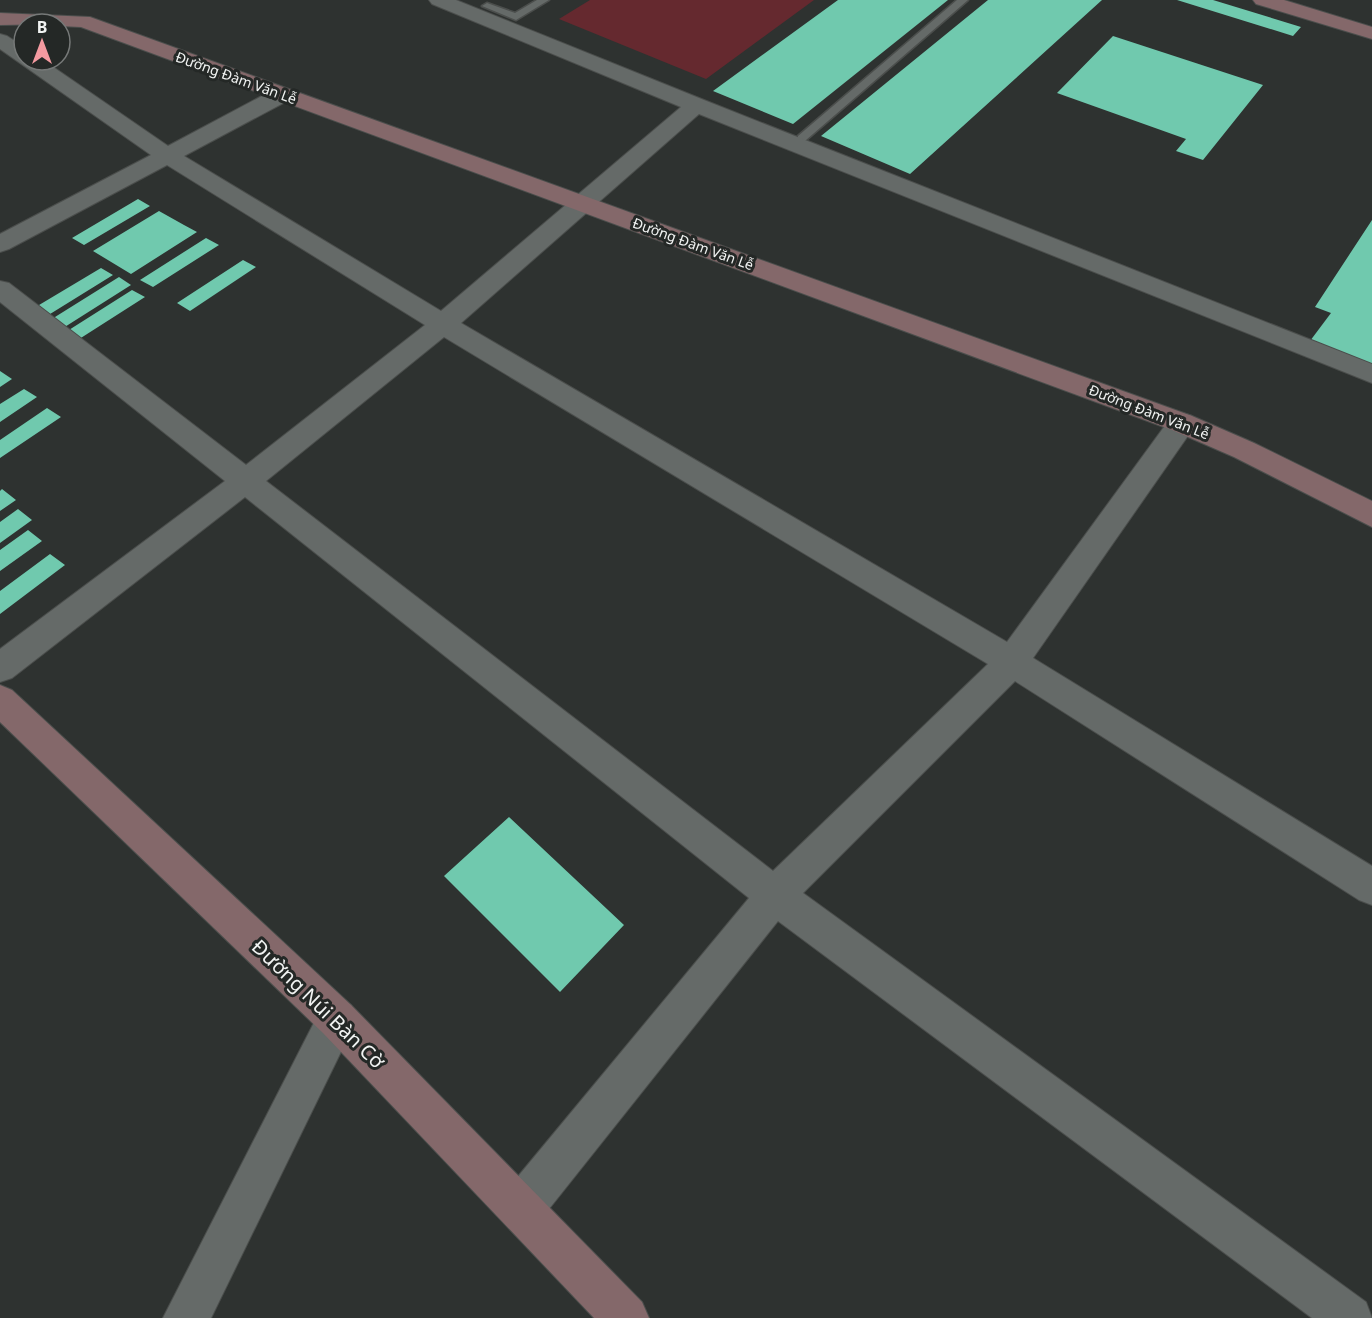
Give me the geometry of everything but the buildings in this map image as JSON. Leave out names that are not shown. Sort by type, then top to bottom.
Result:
[{"type":"main road","points":[[49,12],[69,0]]},
{"type":"main road","points":[[1263,0],[1372,33]]},
{"type":"main road","name":"Đường Đàm Văn Lễ","points":[[72,21],[83,21],[1182,423],[1244,450],[1372,515]]},
{"type":"main road","name":"Đường Núi Bàn Cờ","points":[[0,700],[337,1019],[626,1318]]},
{"type":"street","points":[[439,0],[696,105],[1372,374]]},
{"type":"street","points":[[46,72],[166,155],[443,324],[1011,662],[1372,887]]},
{"type":"street","points":[[0,244],[281,94]]},
{"type":"street","points":[[0,668],[244,482],[443,324],[696,105]]},
{"type":"street","points":[[0,289],[775,895],[1350,1318]]},
{"type":"street","points":[[521,1208],[775,895],[1011,662],[1182,423]]},
{"type":"street","points":[[186,1318],[337,1019]]},
{"type":"lane","points":[[486,6],[516,17],[544,0]]},
{"type":"lane","points":[[802,138],[963,0]]},
{"type":"shaded area","points":[[590,0],[814,0],[706,79],[559,19]]}]
